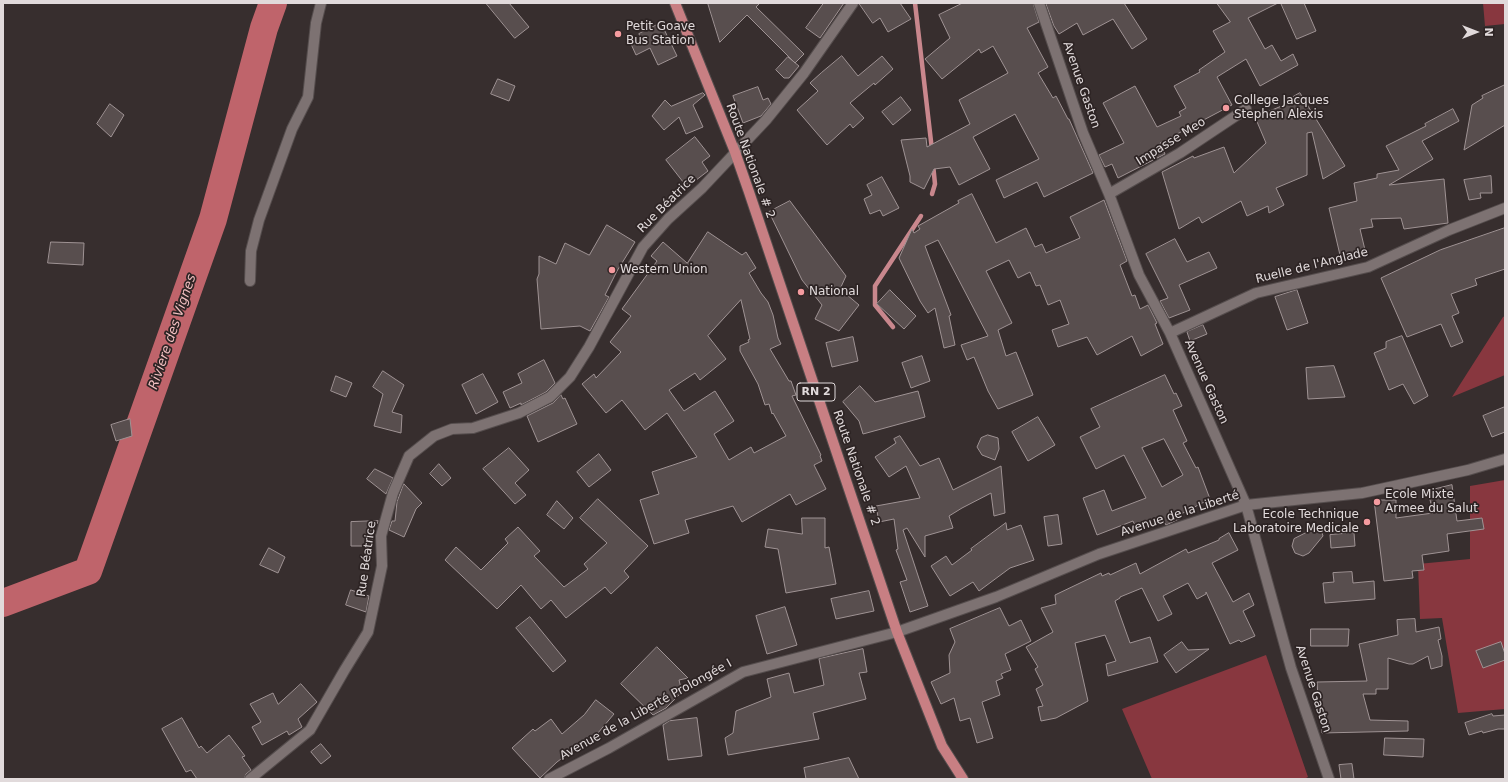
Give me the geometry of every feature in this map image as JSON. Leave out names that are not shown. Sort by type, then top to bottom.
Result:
[{"type":"main road","name":"Route Nationale # 2","points":[[675,3],[735,152],[898,632],[942,746],[963,779]]},
{"type":"street","points":[[250,281],[251,251],[259,220],[292,130],[308,97],[316,23],[321,3]]},
{"type":"street","name":"Rue Béatrice","points":[[250,779],[310,730],[344,670],[368,632],[382,566],[381,536],[393,493],[409,456],[434,436],[452,428],[473,428],[481,426],[519,413],[550,398],[570,377],[589,347],[643,247],[668,219],[702,188],[766,120],[799,79],[853,3]]},
{"type":"street","name":"Avenue Gaston","points":[[1039,3],[1083,133],[1109,194],[1139,275],[1170,333],[1246,505],[1291,668],[1329,779]]},
{"type":"street","name":"Impasse Meo","points":[[1109,194],[1180,154],[1246,109]]},
{"type":"street","name":"Ruelle de l'Anglade","points":[[1170,333],[1256,293],[1368,267],[1449,230],[1505,208]]},
{"type":"street","name":"Avenue de la Liberté","points":[[898,632],[996,597],[1099,554],[1246,505],[1362,493],[1468,470],[1505,459]]},
{"type":"street","name":"Avenue de la Liberté Prolongée I","points":[[549,779],[609,748],[743,672],[898,632]]},
{"type":"shaded area","points":[[1483,3],[1505,3],[1505,24],[1485,26]]},
{"type":"shaded area","points":[[1505,316],[1505,375],[1452,397],[1503,317]]},
{"type":"shaded area","points":[[1505,480],[1505,709],[1458,713],[1442,618],[1420,619],[1418,564],[1470,559],[1470,486]]},
{"type":"shaded area","points":[[1266,655],[1308,777],[1304,779],[1152,779],[1122,709]]},
{"type":"building","points":[[486,3],[509,3],[529,27],[515,38]]},
{"type":"building","points":[[708,3],[760,3],[756,7],[804,54],[795,63],[747,15],[720,42]]},
{"type":"building","points":[[824,3],[844,3],[820,38],[806,28]]},
{"type":"building","points":[[859,3],[900,3],[911,19],[888,32],[880,18],[873,23]]},
{"type":"building","points":[[963,3],[1033,3],[1039,22],[1027,28],[1048,67],[1038,73],[1053,98],[1056,96],[1069,119],[1093,173],[1044,197],[1037,182],[1004,198],[996,180],[1039,159],[1015,114],[973,137],[990,169],[959,185],[950,167],[934,169],[924,189],[910,182],[910,176],[901,140],[926,138],[927,147],[970,124],[959,100],[1008,73],[993,46],[981,53],[979,49],[942,79],[925,59],[950,38],[939,15]]},
{"type":"building","points":[[1046,3],[1124,3],[1147,39],[1132,49],[1113,19],[1083,35],[1077,23],[1059,34],[1054,26]]},
{"type":"building","points":[[1217,3],[1278,3],[1248,18],[1265,49],[1272,45],[1281,61],[1293,54],[1298,65],[1260,86],[1246,59],[1217,77],[1232,105],[1160,143],[1165,154],[1118,178],[1112,164],[1105,167],[1099,155],[1124,143],[1103,103],[1135,86],[1157,127],[1181,116],[1179,112],[1186,108],[1174,86],[1200,72],[1199,70],[1225,52],[1213,31],[1230,22]]},
{"type":"building","points":[[1281,3],[1304,3],[1316,31],[1297,39]]},
{"type":"building","points":[[661,23],[677,56],[658,65],[650,48],[636,55],[631,44],[641,39],[639,34]]},
{"type":"building","points":[[842,56],[858,76],[882,56],[893,69],[875,85],[874,83],[850,103],[864,118],[853,128],[850,124],[827,145],[797,110],[818,91],[810,83]]},
{"type":"building","points":[[788,57],[799,66],[789,78],[784,78],[776,70]]},
{"type":"building","points":[[498,79],[515,86],[509,101],[491,94]]},
{"type":"building","points":[[1505,85],[1505,125],[1464,150],[1472,105],[1483,98],[1482,96]]},
{"type":"building","points":[[758,87],[763,100],[768,98],[771,104],[761,116],[743,123],[733,96]]},
{"type":"building","points":[[703,93],[705,95],[693,105],[703,127],[686,134],[679,117],[664,130],[652,116],[665,100],[671,106]]},
{"type":"building","points":[[1300,93],[1345,166],[1323,179],[1312,132],[1307,133],[1307,175],[1276,188],[1284,205],[1269,213],[1268,206],[1247,216],[1241,201],[1202,223],[1199,217],[1179,229],[1162,172],[1193,156],[1194,158],[1224,147],[1234,173],[1266,143],[1255,117],[1284,105],[1283,103]]},
{"type":"building","points":[[901,97],[911,110],[893,125],[882,112]]},
{"type":"building","points":[[110,104],[124,115],[111,137],[97,124]]},
{"type":"building","points":[[1453,109],[1459,121],[1422,141],[1433,159],[1389,185],[1444,179],[1448,223],[1404,229],[1401,218],[1371,219],[1373,227],[1360,229],[1365,250],[1340,255],[1329,208],[1357,201],[1354,183],[1377,178],[1377,174],[1399,170],[1386,146],[1426,126],[1425,124]]},
{"type":"building","points":[[695,137],[710,156],[702,162],[708,171],[687,187],[666,160]]},
{"type":"building","points":[[1491,176],[1492,193],[1480,193],[1481,198],[1469,200],[1464,180]]},
{"type":"building","points":[[882,177],[899,208],[883,216],[880,210],[870,214],[864,199],[872,195],[867,185]]},
{"type":"building","points":[[972,194],[996,243],[1026,228],[1035,247],[1042,244],[1046,253],[1080,238],[1070,217],[1104,200],[1127,261],[1120,265],[1132,296],[1135,295],[1140,309],[1148,305],[1157,323],[1155,324],[1163,344],[1141,356],[1132,336],[1097,355],[1087,337],[1058,347],[1052,330],[1069,324],[1060,300],[1048,305],[1040,285],[1036,286],[1030,272],[1018,278],[1009,260],[986,271],[1012,323],[998,330],[1006,356],[1016,352],[1033,395],[998,409],[988,391],[974,357],[967,360],[961,345],[988,336],[938,240],[925,246],[951,315],[949,316],[955,345],[944,348],[935,308],[928,313],[920,301],[899,258],[912,229],[914,233],[920,229],[918,226]]},
{"type":"building","points":[[790,201],[846,276],[840,289],[859,305],[839,331],[815,319],[822,305],[802,280],[769,212]]},
{"type":"building","points":[[607,225],[635,242],[617,271],[605,295],[609,297],[590,331],[580,326],[541,329],[537,279],[539,274],[539,256],[556,264],[565,243],[589,255]]},
{"type":"building","points":[[1505,228],[1505,269],[1475,279],[1477,285],[1451,294],[1459,313],[1452,316],[1463,342],[1451,347],[1441,324],[1407,337],[1381,278],[1440,250]]},
{"type":"building","points":[[708,232],[742,255],[746,252],[756,268],[749,273],[768,302],[781,344],[770,349],[789,381],[791,381],[796,395],[792,396],[821,455],[822,461],[814,465],[826,489],[796,505],[790,494],[742,522],[733,506],[685,520],[689,533],[654,544],[640,500],[659,494],[652,472],[697,457],[667,413],[645,430],[622,400],[606,413],[582,384],[594,374],[596,378],[621,352],[610,342],[631,316],[622,309],[657,261],[651,256],[663,242],[687,263]],"holes":[[[741,300],[750,339],[748,340],[749,342],[740,346],[740,351],[758,384],[765,405],[769,404],[772,414],[773,413],[786,436],[754,453],[751,447],[729,460],[714,434],[734,421],[715,391],[684,411],[669,390],[695,373],[700,380],[726,359],[708,336]]]},
{"type":"building","points":[[1175,239],[1187,262],[1209,252],[1217,268],[1179,285],[1190,310],[1169,318],[1160,301],[1168,298],[1146,254]]},
{"type":"building","points":[[51,242],[84,243],[83,265],[48,263]]},
{"type":"building","points":[[890,290],[916,316],[904,329],[877,304]]},
{"type":"building","points":[[1297,290],[1308,323],[1287,330],[1275,297]]},
{"type":"building","points":[[1203,325],[1207,334],[1190,341],[1187,332]]},
{"type":"building","points":[[1402,336],[1428,396],[1414,404],[1403,384],[1389,390],[1374,353],[1386,348],[1386,342]]},
{"type":"building","points":[[853,337],[858,361],[832,367],[826,343]]},
{"type":"building","points":[[922,356],[930,381],[911,388],[902,363]]},
{"type":"building","points":[[544,360],[555,383],[546,392],[521,405],[521,403],[510,408],[503,392],[522,383],[518,374]]},
{"type":"building","points":[[1334,366],[1345,397],[1308,399],[1306,368]]},
{"type":"building","points":[[383,371],[404,385],[392,412],[402,415],[401,433],[374,426],[383,394],[373,387]]},
{"type":"building","points":[[483,374],[498,402],[476,414],[462,385]]},
{"type":"building","points":[[1165,375],[1174,394],[1176,393],[1182,406],[1173,410],[1187,441],[1183,443],[1196,468],[1198,467],[1210,499],[1179,515],[1181,518],[1166,525],[1163,520],[1137,530],[1133,521],[1097,535],[1083,498],[1104,490],[1112,511],[1146,498],[1124,455],[1096,469],[1080,437],[1100,427],[1091,409]],"holes":[[[1164,439],[1183,475],[1162,487],[1142,448]]]},
{"type":"building","points":[[336,376],[352,383],[346,397],[331,391]]},
{"type":"building","points":[[860,386],[875,402],[918,391],[925,417],[863,434],[859,421],[843,402]]},
{"type":"building","points":[[561,395],[563,399],[565,398],[577,424],[538,442],[527,416],[553,403]]},
{"type":"building","points":[[1505,407],[1505,432],[1492,437],[1483,416]]},
{"type":"building","points":[[1038,417],[1055,445],[1028,461],[1012,432]]},
{"type":"building","points":[[130,419],[132,436],[116,441],[111,425]]},
{"type":"building","points":[[988,435],[998,438],[999,449],[995,460],[982,455],[977,447],[981,438]]},
{"type":"building","points":[[900,436],[920,466],[939,458],[953,490],[1001,466],[1005,513],[994,516],[991,493],[962,508],[949,516],[953,528],[925,536],[925,557],[907,528],[903,530],[928,606],[910,612],[900,582],[907,580],[896,550],[898,549],[894,519],[879,522],[876,506],[920,498],[906,466],[889,477],[875,457],[896,443],[894,439]]},
{"type":"building","points":[[509,448],[529,470],[515,483],[526,495],[515,504],[483,469]]},
{"type":"building","points":[[599,454],[611,470],[589,487],[577,472]]},
{"type":"building","points":[[439,464],[451,478],[442,486],[430,474]]},
{"type":"building","points":[[375,469],[393,478],[386,494],[367,479]]},
{"type":"building","points":[[404,484],[422,503],[416,509],[404,537],[389,530],[392,521],[395,521],[397,502]]},
{"type":"building","points":[[1452,485],[1457,521],[1482,518],[1484,529],[1447,534],[1449,551],[1422,555],[1424,570],[1412,571],[1413,578],[1384,581],[1374,500],[1396,500],[1396,518],[1433,513],[1428,491]]},
{"type":"building","points":[[598,499],[648,546],[624,571],[629,577],[611,594],[605,587],[566,618],[551,600],[541,609],[521,585],[497,609],[445,560],[456,547],[481,570],[508,543],[505,539],[518,527],[540,551],[534,556],[564,587],[588,569],[584,564],[607,543],[580,518]]},
{"type":"building","points":[[557,501],[573,518],[564,529],[547,515]]},
{"type":"building","points":[[1058,515],[1062,544],[1048,546],[1044,517]]},
{"type":"building","points":[[802,518],[825,518],[825,548],[829,547],[836,584],[786,593],[778,549],[765,547],[768,529],[802,534]]},
{"type":"building","points":[[378,521],[377,524],[373,522],[372,546],[351,546],[351,522]]},
{"type":"building","points":[[1006,523],[1007,530],[1021,525],[1034,560],[1010,568],[979,591],[973,582],[950,596],[931,566],[946,556],[952,565]]},
{"type":"building","points":[[1320,526],[1323,536],[1309,553],[1303,556],[1295,553],[1292,546],[1294,539]]},
{"type":"building","points":[[1229,533],[1238,550],[1212,563],[1233,602],[1249,593],[1254,605],[1243,611],[1255,636],[1241,642],[1239,640],[1230,644],[1206,592],[1206,594],[1197,599],[1188,583],[1163,596],[1172,614],[1158,621],[1142,588],[1120,597],[1115,601],[1130,643],[1150,637],[1158,662],[1108,676],[1106,664],[1116,661],[1105,635],[1075,643],[1088,701],[1056,718],[1041,721],[1038,707],[1043,706],[1036,689],[1043,685],[1035,669],[1038,667],[1026,647],[1053,632],[1041,608],[1056,604],[1055,595],[1101,573],[1102,576],[1109,573],[1110,575],[1136,563],[1140,574],[1186,549],[1188,553],[1219,540]]},
{"type":"building","points":[[1354,533],[1355,546],[1331,548],[1330,535]]},
{"type":"building","points":[[269,548],[285,557],[278,573],[260,565]]},
{"type":"building","points":[[1352,572],[1353,583],[1374,581],[1375,599],[1325,603],[1323,583],[1334,582],[1333,573]]},
{"type":"building","points":[[351,590],[369,596],[366,612],[346,605]]},
{"type":"building","points":[[869,591],[874,611],[836,619],[831,599]]},
{"type":"building","points":[[785,607],[797,645],[767,654],[756,616]]},
{"type":"building","points":[[1000,608],[1009,626],[1021,620],[1031,641],[1005,654],[1011,670],[1001,674],[1003,678],[996,681],[1000,695],[982,702],[993,738],[977,743],[970,718],[960,721],[954,698],[941,704],[931,682],[950,673],[949,655],[955,642],[950,629]]},
{"type":"building","points":[[530,617],[566,661],[553,672],[516,628]]},
{"type":"building","points":[[1415,619],[1416,632],[1439,627],[1441,639],[1438,640],[1442,656],[1442,666],[1431,669],[1428,656],[1413,664],[1388,658],[1388,689],[1376,689],[1376,694],[1363,694],[1370,720],[1408,721],[1408,731],[1322,733],[1317,682],[1367,681],[1359,644],[1398,635],[1397,620]]},
{"type":"building","points":[[1311,629],[1349,629],[1348,646],[1311,646]]},
{"type":"building","points":[[1182,642],[1188,650],[1209,649],[1176,673],[1164,655]]},
{"type":"building","points":[[1501,642],[1505,654],[1505,660],[1483,668],[1476,651]]},
{"type":"building","points":[[657,647],[688,678],[679,680],[682,692],[666,708],[653,715],[621,684]]},
{"type":"building","points":[[863,649],[867,672],[859,673],[866,699],[813,713],[819,739],[728,755],[725,738],[733,733],[736,711],[771,697],[767,679],[789,673],[794,693],[824,685],[819,659]]},
{"type":"building","points":[[301,684],[317,702],[298,719],[302,727],[289,735],[287,731],[262,745],[252,727],[261,722],[250,704],[273,693],[278,704]]},
{"type":"building","points":[[596,700],[614,714],[592,740],[590,737],[557,762],[540,778],[512,748],[533,729],[535,731],[551,719],[562,734],[584,715]]},
{"type":"building","points":[[1492,714],[1493,716],[1505,715],[1505,729],[1498,729],[1483,733],[1482,731],[1469,735],[1465,723]]},
{"type":"building","points":[[182,718],[199,748],[201,746],[207,753],[229,735],[245,756],[242,757],[251,770],[246,774],[244,779],[197,779],[191,770],[186,772],[162,729]]},
{"type":"building","points":[[697,718],[702,756],[668,760],[663,725],[669,721]]},
{"type":"building","points":[[1385,738],[1424,739],[1423,757],[1384,755]]},
{"type":"building","points":[[321,744],[331,756],[321,764],[311,752]]},
{"type":"building","points":[[849,758],[859,779],[806,779],[804,768]]},
{"type":"building","points":[[1352,764],[1354,779],[1341,779],[1339,765]]},
{"type":"waterway","name":"Riviere des Vignes","points":[[3,603],[88,571],[213,219],[264,28],[273,3]]},
{"type":"waterway","points":[[915,3],[932,150]]},
{"type":"waterway","points":[[932,194],[935,184],[933,164]]},
{"type":"waterway","points":[[893,327],[875,305],[875,286],[921,216]]},
{"type":"place","name":"Petit Goave Bus Station","points":[[618,34]]},
{"type":"place","name":"College Jacques Stephen Alexis","points":[[1226,108]]},
{"type":"place","name":"Western Union","points":[[612,270]]},
{"type":"place","name":"National","points":[[801,292]]},
{"type":"place","name":"Ecole Mixte Armee du Salut","points":[[1377,502]]},
{"type":"place","name":"Ecole Technique Laboratoire Medicale","points":[[1367,522]]}]
